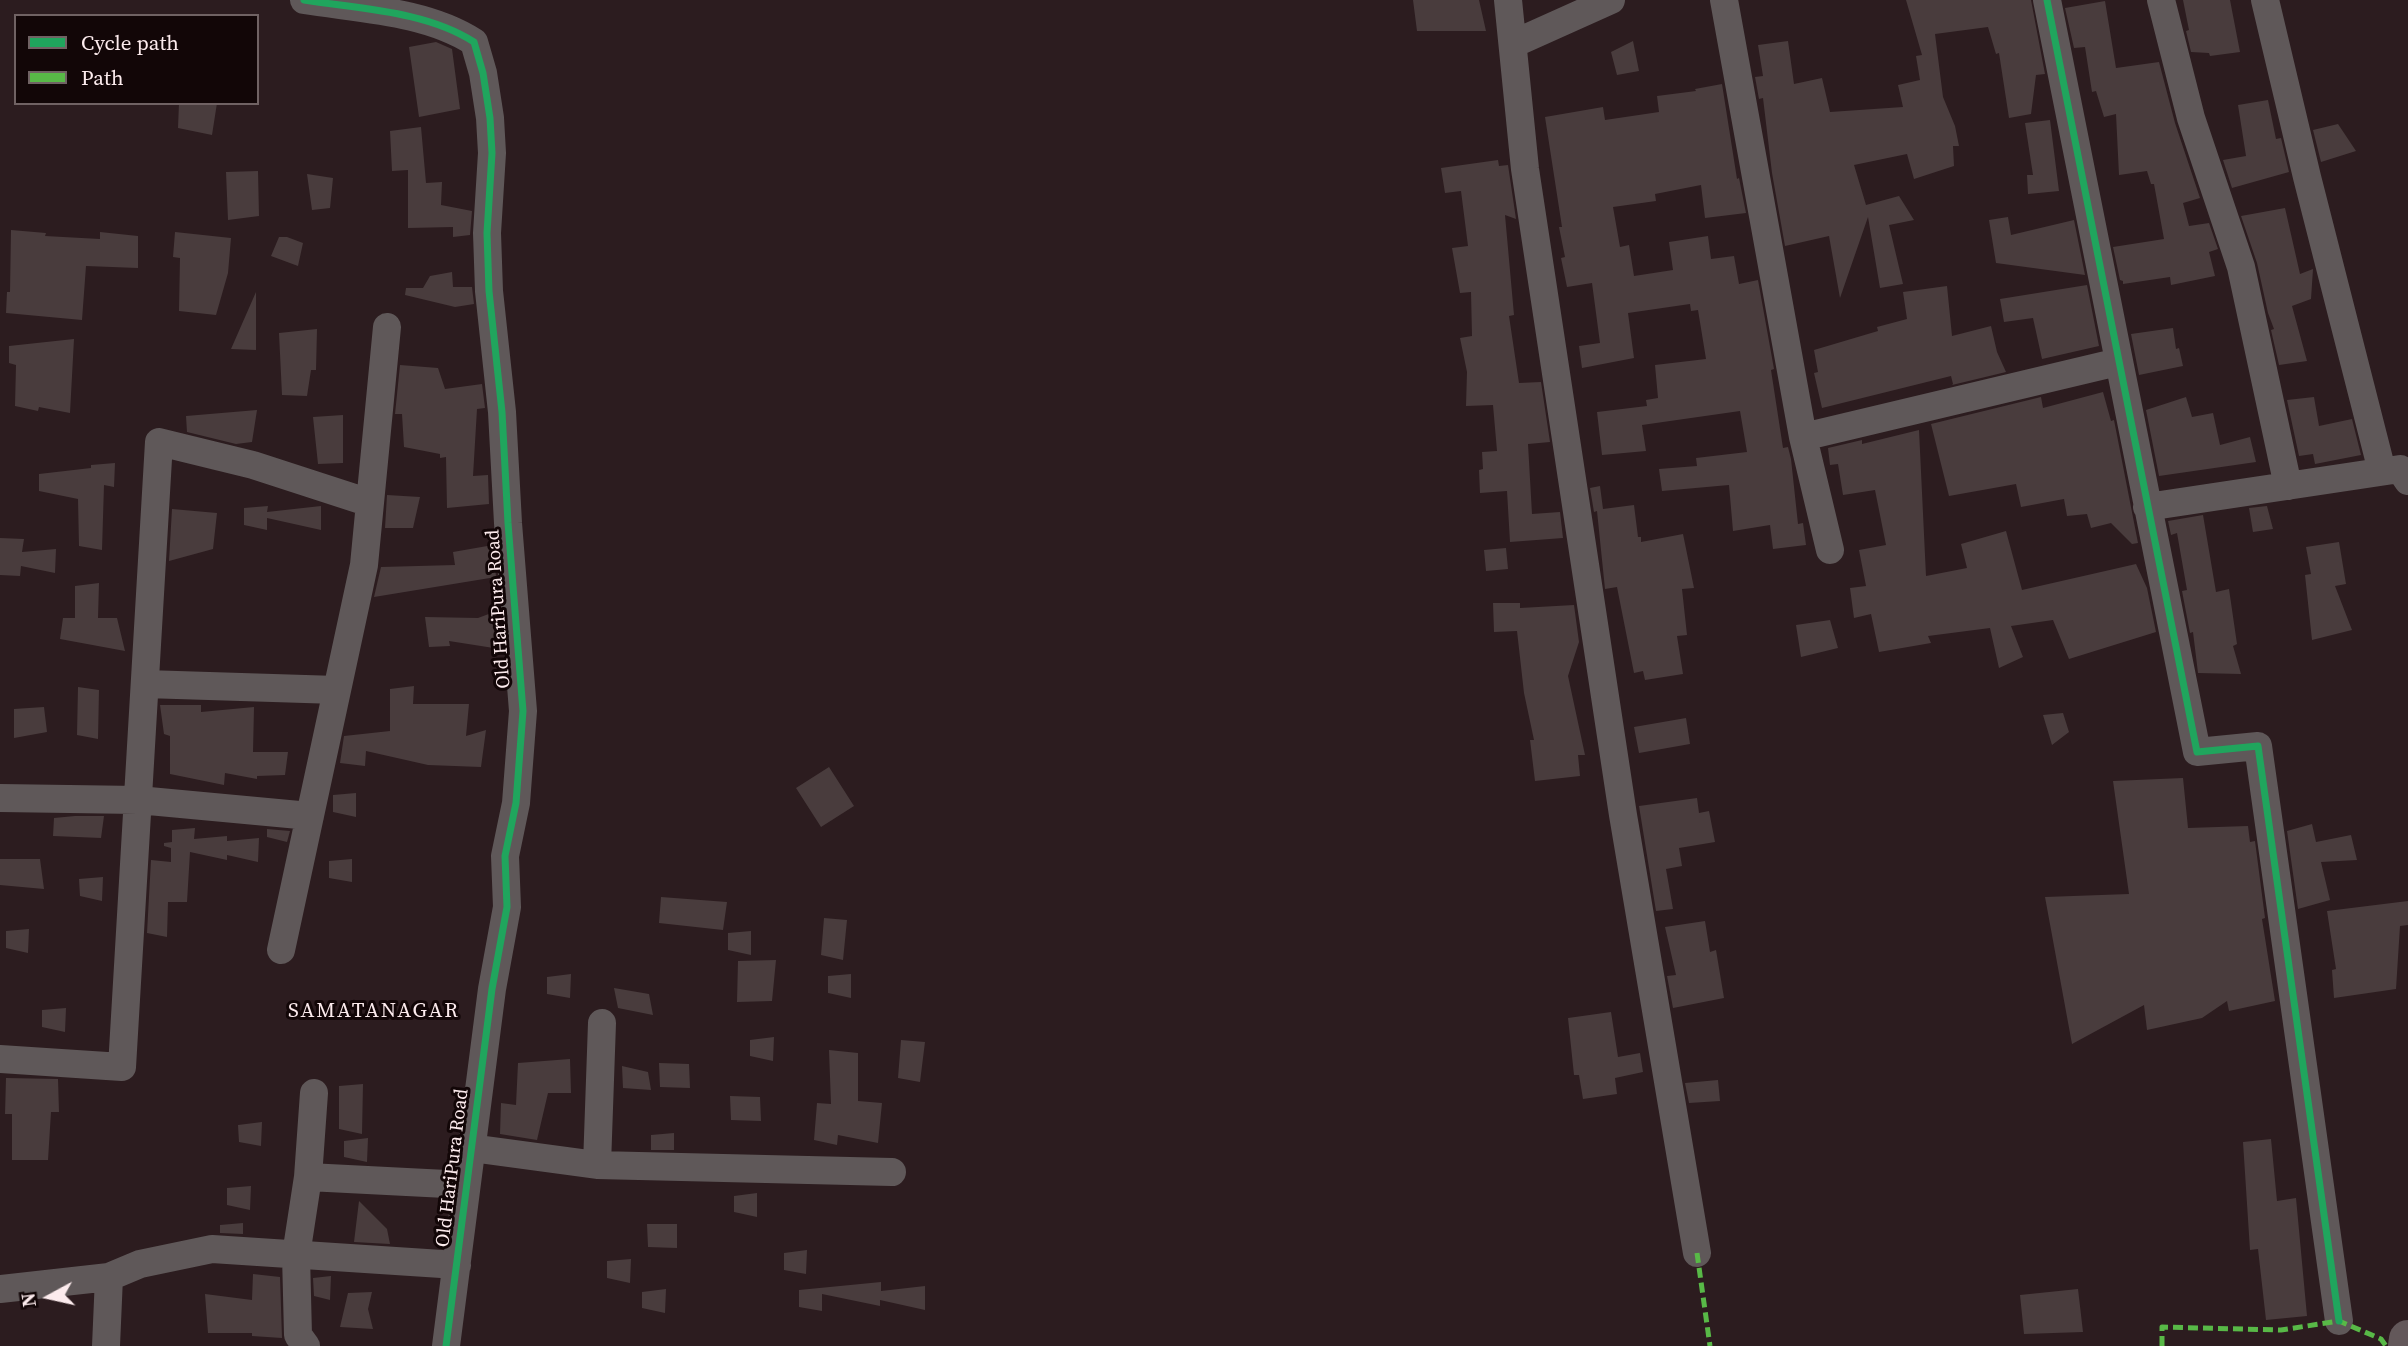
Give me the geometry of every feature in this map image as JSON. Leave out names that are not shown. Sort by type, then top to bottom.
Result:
[{"type":"main road","points":[[2407,1346],[2408,1339]]},
{"type":"street","name":"Old HariPura Road","points":[[304,0],[391,13],[461,33],[474,42],[483,73],[490,118],[492,153],[487,233],[489,291],[502,412],[523,711],[517,794],[505,856],[507,907],[492,989],[446,1346]]},
{"type":"street","points":[[1508,0],[1525,169],[1623,815],[1697,1253]]},
{"type":"street","points":[[1513,44],[1611,0]]},
{"type":"street","points":[[1724,0],[1803,437],[1830,550]]},
{"type":"street","points":[[2047,0],[2197,752],[2258,747],[2339,1321]]},
{"type":"street","points":[[2161,0],[2191,118],[2241,267],[2288,486]]},
{"type":"street","points":[[2147,508],[2288,486],[2395,476],[2306,177],[2265,0]]},
{"type":"street","points":[[281,950],[364,565],[387,327]]},
{"type":"street","points":[[1803,437],[2118,362]]},
{"type":"street","points":[[0,1059],[122,1067],[159,442],[253,465],[370,503]]},
{"type":"street","points":[[145,684],[337,690]]},
{"type":"street","points":[[0,798],[138,800],[310,816]]},
{"type":"street","points":[[597,1165],[602,1023]]},
{"type":"street","points":[[306,1346],[298,1335],[296,1255],[308,1177],[314,1093]]},
{"type":"street","points":[[471,1147],[597,1165],[892,1172]]},
{"type":"street","points":[[308,1177],[466,1185]]},
{"type":"street","points":[[0,1289],[108,1277],[140,1264],[212,1249],[457,1265]]},
{"type":"street","points":[[106,1346],[108,1277]]},
{"type":"building","points":[[1413,0],[1479,0],[1486,31],[1417,31]]},
{"type":"building","points":[[1906,0],[2031,0],[2045,74],[2036,75],[2031,114],[2009,118],[1999,53],[1996,54],[1988,27],[1935,34],[1943,97],[1955,126],[1959,146],[1953,146],[1954,166],[1914,179],[1907,154],[1854,165],[1866,205],[1899,196],[1914,220],[1889,225],[1903,284],[1880,288],[1868,217],[1840,298],[1829,236],[1785,246],[1772,173],[1763,98],[1759,99],[1755,77],[1763,76],[1758,45],[1788,41],[1794,84],[1822,78],[1830,112],[1903,107],[1898,85],[1920,80],[1916,56],[1922,55]]},
{"type":"building","points":[[2183,0],[2230,0],[2240,52],[2210,56],[2209,53],[2191,52]]},
{"type":"building","points":[[2105,1],[2116,68],[2159,62],[2175,123],[2200,198],[2183,203],[2189,226],[2209,223],[2218,249],[2209,252],[2215,276],[2171,285],[2170,277],[2123,284],[2120,280],[2113,247],[2164,239],[2154,184],[2151,184],[2147,171],[2119,175],[2116,114],[2104,117],[2096,91],[2092,92],[2085,47],[2074,48],[2065,8]]},
{"type":"building","points":[[1633,41],[1639,71],[1617,75],[1611,52]]},
{"type":"building","points":[[436,42],[452,49],[460,109],[419,117],[409,47]]},
{"type":"building","points":[[1722,84],[1737,179],[1739,178],[1746,213],[1705,218],[1701,185],[1655,194],[1656,201],[1613,207],[1620,247],[1629,245],[1634,276],[1673,270],[1669,242],[1708,236],[1711,259],[1734,256],[1739,284],[1758,280],[1774,369],[1771,370],[1783,448],[1788,447],[1791,459],[1798,524],[1803,523],[1806,545],[1773,549],[1770,525],[1733,531],[1729,485],[1662,491],[1659,469],[1697,466],[1696,458],[1747,452],[1740,411],[1642,425],[1646,451],[1602,455],[1597,412],[1647,406],[1646,400],[1658,398],[1655,365],[1706,359],[1698,310],[1691,311],[1690,304],[1628,313],[1634,358],[1582,368],[1579,346],[1600,343],[1592,283],[1567,287],[1561,258],[1565,257],[1559,227],[1562,227],[1545,117],[1603,107],[1605,120],[1659,112],[1657,96],[1696,91],[1695,89]]},
{"type":"building","points":[[2268,100],[2276,139],[2281,138],[2289,172],[2232,188],[2223,160],[2246,156],[2238,105]]},
{"type":"building","points":[[179,105],[217,105],[212,135],[178,128]]},
{"type":"building","points":[[2050,120],[2059,191],[2028,194],[2027,175],[2033,175],[2025,123]]},
{"type":"building","points":[[2338,124],[2356,151],[2321,162],[2313,130]]},
{"type":"building","points":[[421,127],[426,183],[442,182],[441,205],[472,211],[470,235],[453,237],[453,227],[408,228],[408,170],[392,171],[390,131]]},
{"type":"building","points":[[1498,160],[1499,166],[1508,165],[1516,219],[1505,215],[1514,315],[1509,316],[1519,383],[1541,382],[1550,442],[1528,444],[1532,514],[1560,512],[1563,538],[1510,542],[1507,491],[1480,493],[1479,470],[1483,469],[1482,452],[1497,451],[1493,405],[1466,406],[1467,372],[1460,338],[1472,336],[1471,292],[1460,293],[1452,248],[1468,246],[1461,191],[1445,193],[1441,168]]},
{"type":"building","points":[[258,171],[259,216],[228,220],[226,172]]},
{"type":"building","points":[[307,174],[333,178],[330,208],[312,210]]},
{"type":"building","points":[[2285,208],[2300,274],[2313,269],[2311,299],[2292,306],[2307,361],[2279,365],[2271,330],[2274,329],[2257,263],[2241,216]]},
{"type":"building","points":[[2008,217],[2011,235],[2074,220],[2085,275],[1996,263],[1989,220]]},
{"type":"building","points":[[11,230],[46,233],[45,236],[100,239],[100,232],[138,236],[138,268],[86,266],[82,320],[6,313],[7,292],[10,292]]},
{"type":"building","points":[[175,232],[231,238],[228,273],[216,315],[179,311],[180,258],[173,257]]},
{"type":"building","points":[[279,237],[303,243],[298,266],[271,256]]},
{"type":"building","points":[[452,272],[453,287],[472,287],[474,304],[455,307],[405,295],[406,288],[423,288],[430,276]]},
{"type":"building","points":[[2087,285],[2099,346],[2042,359],[2033,318],[2004,322],[2000,299]]},
{"type":"building","points":[[1947,286],[1952,336],[1991,326],[1997,352],[2006,372],[1952,385],[1951,376],[1822,408],[1814,373],[1818,372],[1814,350],[1878,331],[1877,327],[1907,319],[1903,292]]},
{"type":"building","points":[[256,292],[256,350],[231,349]]},
{"type":"building","points":[[2173,328],[2176,349],[2179,348],[2183,366],[2139,375],[2131,334]]},
{"type":"building","points":[[317,329],[316,370],[311,370],[307,396],[282,395],[279,333]]},
{"type":"building","points":[[74,339],[70,413],[15,406],[16,365],[9,363],[9,346]]},
{"type":"building","points":[[400,365],[438,368],[445,389],[482,384],[485,408],[477,409],[473,476],[488,475],[489,504],[447,508],[446,457],[440,458],[440,454],[404,447],[402,414],[395,414]]},
{"type":"building","points":[[2103,392],[2111,421],[2114,420],[2138,543],[2132,544],[2111,523],[2091,528],[2087,514],[2067,516],[2064,499],[2021,507],[2016,484],[1949,496],[1931,424],[2041,397],[2043,408]]},
{"type":"building","points":[[2186,397],[2192,417],[2213,413],[2220,445],[2250,437],[2256,462],[2159,476],[2146,410]]},
{"type":"building","points":[[2314,397],[2319,426],[2352,419],[2361,455],[2315,464],[2313,454],[2299,456],[2287,400]]},
{"type":"building","points":[[257,410],[252,442],[236,444],[187,432],[186,416]]},
{"type":"building","points":[[343,415],[343,463],[318,464],[313,417]]},
{"type":"building","points":[[1919,430],[1926,576],[1967,568],[1961,544],[2006,531],[2022,590],[2136,564],[2147,588],[2156,632],[2069,659],[2053,620],[2011,626],[2023,657],[1999,668],[1990,628],[1928,636],[1931,643],[1879,652],[1871,614],[1854,618],[1850,588],[1866,586],[1859,550],[1886,545],[1875,490],[1843,495],[1838,464],[1830,465],[1828,448],[1862,440],[1862,444]]},
{"type":"building","points":[[115,463],[114,487],[104,485],[102,550],[79,546],[78,499],[39,491],[39,474]]},
{"type":"building","points":[[1600,486],[1603,509],[1634,505],[1641,542],[1683,534],[1694,588],[1682,589],[1687,635],[1677,636],[1683,674],[1645,680],[1643,671],[1634,673],[1617,587],[1605,589],[1597,511],[1594,512],[1590,488]]},
{"type":"building","points":[[387,495],[420,497],[413,528],[385,528]]},
{"type":"building","points":[[268,506],[267,512],[321,506],[321,530],[267,518],[267,530],[244,525],[244,508]]},
{"type":"building","points":[[2267,506],[2273,529],[2253,532],[2249,508]]},
{"type":"building","points":[[172,509],[217,513],[213,549],[169,561]]},
{"type":"building","points":[[2203,515],[2216,592],[2229,589],[2237,644],[2233,646],[2241,674],[2198,673],[2193,632],[2190,633],[2182,591],[2187,590],[2177,533],[2171,535],[2168,521]]},
{"type":"building","points":[[0,538],[24,539],[22,552],[56,549],[55,573],[21,566],[20,576],[0,575]]},
{"type":"building","points":[[2339,542],[2346,584],[2335,586],[2352,630],[2312,640],[2305,575],[2311,574],[2306,547]]},
{"type":"building","points":[[493,545],[496,577],[374,597],[381,567],[455,565],[453,552]]},
{"type":"building","points":[[1506,548],[1508,569],[1486,571],[1484,550]]},
{"type":"building","points":[[99,583],[98,618],[117,618],[125,651],[60,639],[63,618],[75,618],[75,586]]},
{"type":"building","points":[[1493,603],[1520,603],[1520,608],[1574,605],[1579,642],[1568,676],[1585,755],[1578,755],[1580,776],[1535,781],[1530,740],[1534,740],[1524,693],[1517,631],[1494,632]]},
{"type":"building","points":[[494,612],[500,649],[449,641],[450,646],[429,647],[425,617],[478,618]]},
{"type":"building","points":[[1830,620],[1838,648],[1801,657],[1796,625]]},
{"type":"building","points":[[414,686],[413,704],[469,704],[466,736],[486,730],[481,767],[428,765],[366,751],[365,766],[340,763],[344,736],[390,731],[390,689]]},
{"type":"building","points":[[78,687],[99,690],[98,739],[77,735]]},
{"type":"building","points":[[160,705],[201,705],[201,712],[254,707],[253,752],[288,752],[285,775],[257,776],[257,779],[225,773],[224,785],[170,774],[170,736],[164,734]]},
{"type":"building","points":[[44,707],[47,732],[14,738],[14,709]]},
{"type":"building","points":[[2063,713],[2069,732],[2052,745],[2043,715]]},
{"type":"building","points":[[1686,718],[1690,744],[1639,753],[1634,727]]},
{"type":"building","points":[[829,767],[854,806],[821,827],[796,788]]},
{"type":"building","points":[[2183,778],[2188,828],[2248,826],[2250,842],[2255,841],[2265,918],[2262,919],[2275,1001],[2229,1011],[2227,1001],[2202,1018],[2147,1030],[2144,1005],[2072,1044],[2045,897],[2129,894],[2113,781]]},
{"type":"building","points":[[356,793],[356,817],[333,812],[333,795]]},
{"type":"building","points":[[1697,798],[1699,813],[1709,811],[1715,842],[1679,848],[1682,866],[1666,869],[1673,909],[1656,911],[1639,806]]},
{"type":"building","points":[[104,816],[101,838],[53,836],[54,818]]},
{"type":"building","points":[[2312,824],[2316,842],[2351,835],[2357,860],[2321,862],[2330,900],[2298,909],[2287,831]]},
{"type":"building","points":[[195,828],[194,839],[227,836],[227,841],[259,838],[258,862],[227,855],[227,860],[190,852],[187,902],[168,902],[167,937],[147,933],[151,860],[171,862],[171,848],[164,846],[164,843],[172,842],[172,830]]},
{"type":"building","points":[[267,829],[290,831],[287,842],[267,837]]},
{"type":"building","points":[[0,859],[40,859],[44,889],[0,885]]},
{"type":"building","points":[[352,859],[352,882],[329,878],[329,861]]},
{"type":"building","points":[[103,877],[102,901],[80,896],[79,879]]},
{"type":"building","points":[[661,897],[727,902],[723,930],[659,923]]},
{"type":"building","points":[[2408,901],[2408,925],[2400,926],[2396,989],[2334,998],[2332,970],[2336,969],[2327,911]]},
{"type":"building","points":[[824,918],[847,920],[843,960],[821,955]]},
{"type":"building","points":[[1705,921],[1710,952],[1716,950],[1724,998],[1673,1008],[1667,976],[1676,975],[1665,927]]},
{"type":"building","points":[[29,929],[28,953],[6,948],[6,931]]},
{"type":"building","points":[[751,931],[751,955],[728,950],[728,933]]},
{"type":"building","points":[[776,960],[772,1001],[737,1002],[738,961]]},
{"type":"building","points":[[571,974],[570,998],[547,994],[547,977]]},
{"type":"building","points":[[851,974],[851,998],[828,993],[828,976]]},
{"type":"building","points":[[614,988],[649,994],[653,1015],[618,1008]]},
{"type":"building","points":[[66,1008],[65,1032],[42,1027],[42,1010]]},
{"type":"building","points":[[1611,1012],[1618,1057],[1640,1053],[1643,1072],[1615,1078],[1617,1094],[1583,1099],[1579,1075],[1574,1075],[1568,1018]]},
{"type":"building","points":[[774,1037],[773,1061],[750,1056],[750,1040]]},
{"type":"building","points":[[901,1040],[925,1042],[920,1082],[898,1078]]},
{"type":"building","points":[[829,1050],[858,1053],[858,1101],[882,1103],[878,1143],[838,1135],[837,1145],[814,1140],[817,1103],[831,1104]]},
{"type":"building","points":[[570,1059],[571,1093],[548,1093],[537,1140],[500,1134],[501,1103],[516,1105],[518,1063]]},
{"type":"building","points":[[659,1063],[689,1064],[690,1088],[660,1087]]},
{"type":"building","points":[[622,1066],[648,1072],[651,1090],[623,1088]]},
{"type":"building","points":[[6,1078],[58,1079],[59,1112],[51,1112],[48,1160],[12,1160],[12,1114],[5,1114]]},
{"type":"building","points":[[1718,1080],[1720,1101],[1689,1103],[1685,1083]]},
{"type":"building","points":[[363,1084],[362,1134],[339,1129],[339,1086]]},
{"type":"building","points":[[730,1096],[760,1097],[761,1121],[731,1120]]},
{"type":"building","points":[[262,1122],[261,1146],[239,1142],[238,1125]]},
{"type":"building","points":[[674,1133],[674,1150],[651,1150],[651,1135]]},
{"type":"building","points":[[368,1138],[367,1162],[344,1157],[344,1141]]},
{"type":"building","points":[[2271,1139],[2277,1201],[2296,1198],[2307,1316],[2266,1320],[2258,1249],[2250,1250],[2243,1142]]},
{"type":"building","points":[[251,1186],[250,1210],[227,1205],[227,1188]]},
{"type":"building","points":[[757,1193],[757,1217],[734,1212],[734,1196]]},
{"type":"building","points":[[359,1201],[387,1229],[390,1244],[354,1242]]},
{"type":"building","points":[[243,1223],[243,1234],[220,1233],[220,1225]]},
{"type":"building","points":[[647,1224],[677,1224],[677,1248],[648,1247]]},
{"type":"building","points":[[807,1250],[806,1274],[784,1270],[784,1253]]},
{"type":"building","points":[[631,1259],[630,1283],[607,1278],[607,1261]]},
{"type":"building","points":[[253,1274],[280,1277],[282,1338],[252,1336],[252,1333],[208,1333],[205,1294],[252,1300]]},
{"type":"building","points":[[331,1276],[330,1300],[314,1296],[313,1278]]},
{"type":"building","points":[[881,1282],[881,1291],[925,1286],[925,1310],[880,1300],[880,1306],[822,1294],[822,1311],[799,1307],[799,1290]]},
{"type":"building","points":[[666,1289],[665,1313],[642,1308],[642,1292]]},
{"type":"building","points":[[2078,1289],[2083,1332],[2024,1334],[2020,1295]]},
{"type":"building","points":[[372,1292],[368,1309],[373,1329],[340,1327],[348,1293]]},
{"type":"marked path","points":[[1697,1253],[1710,1346]]},
{"type":"marked path","points":[[2162,1346],[2162,1327],[2281,1330],[2339,1321],[2381,1339],[2386,1346]]},
{"type":"cycle path","points":[[304,0],[414,17],[474,42],[483,73],[490,118],[492,153],[487,233],[489,291],[502,412],[523,711],[516,803],[505,856],[507,907],[492,989],[446,1346]]},
{"type":"cycle path","points":[[2047,0],[2197,752],[2258,746],[2339,1321]]},
{"type":"district","name":"SAMATANAGAR","points":[[374,1012]]}]
